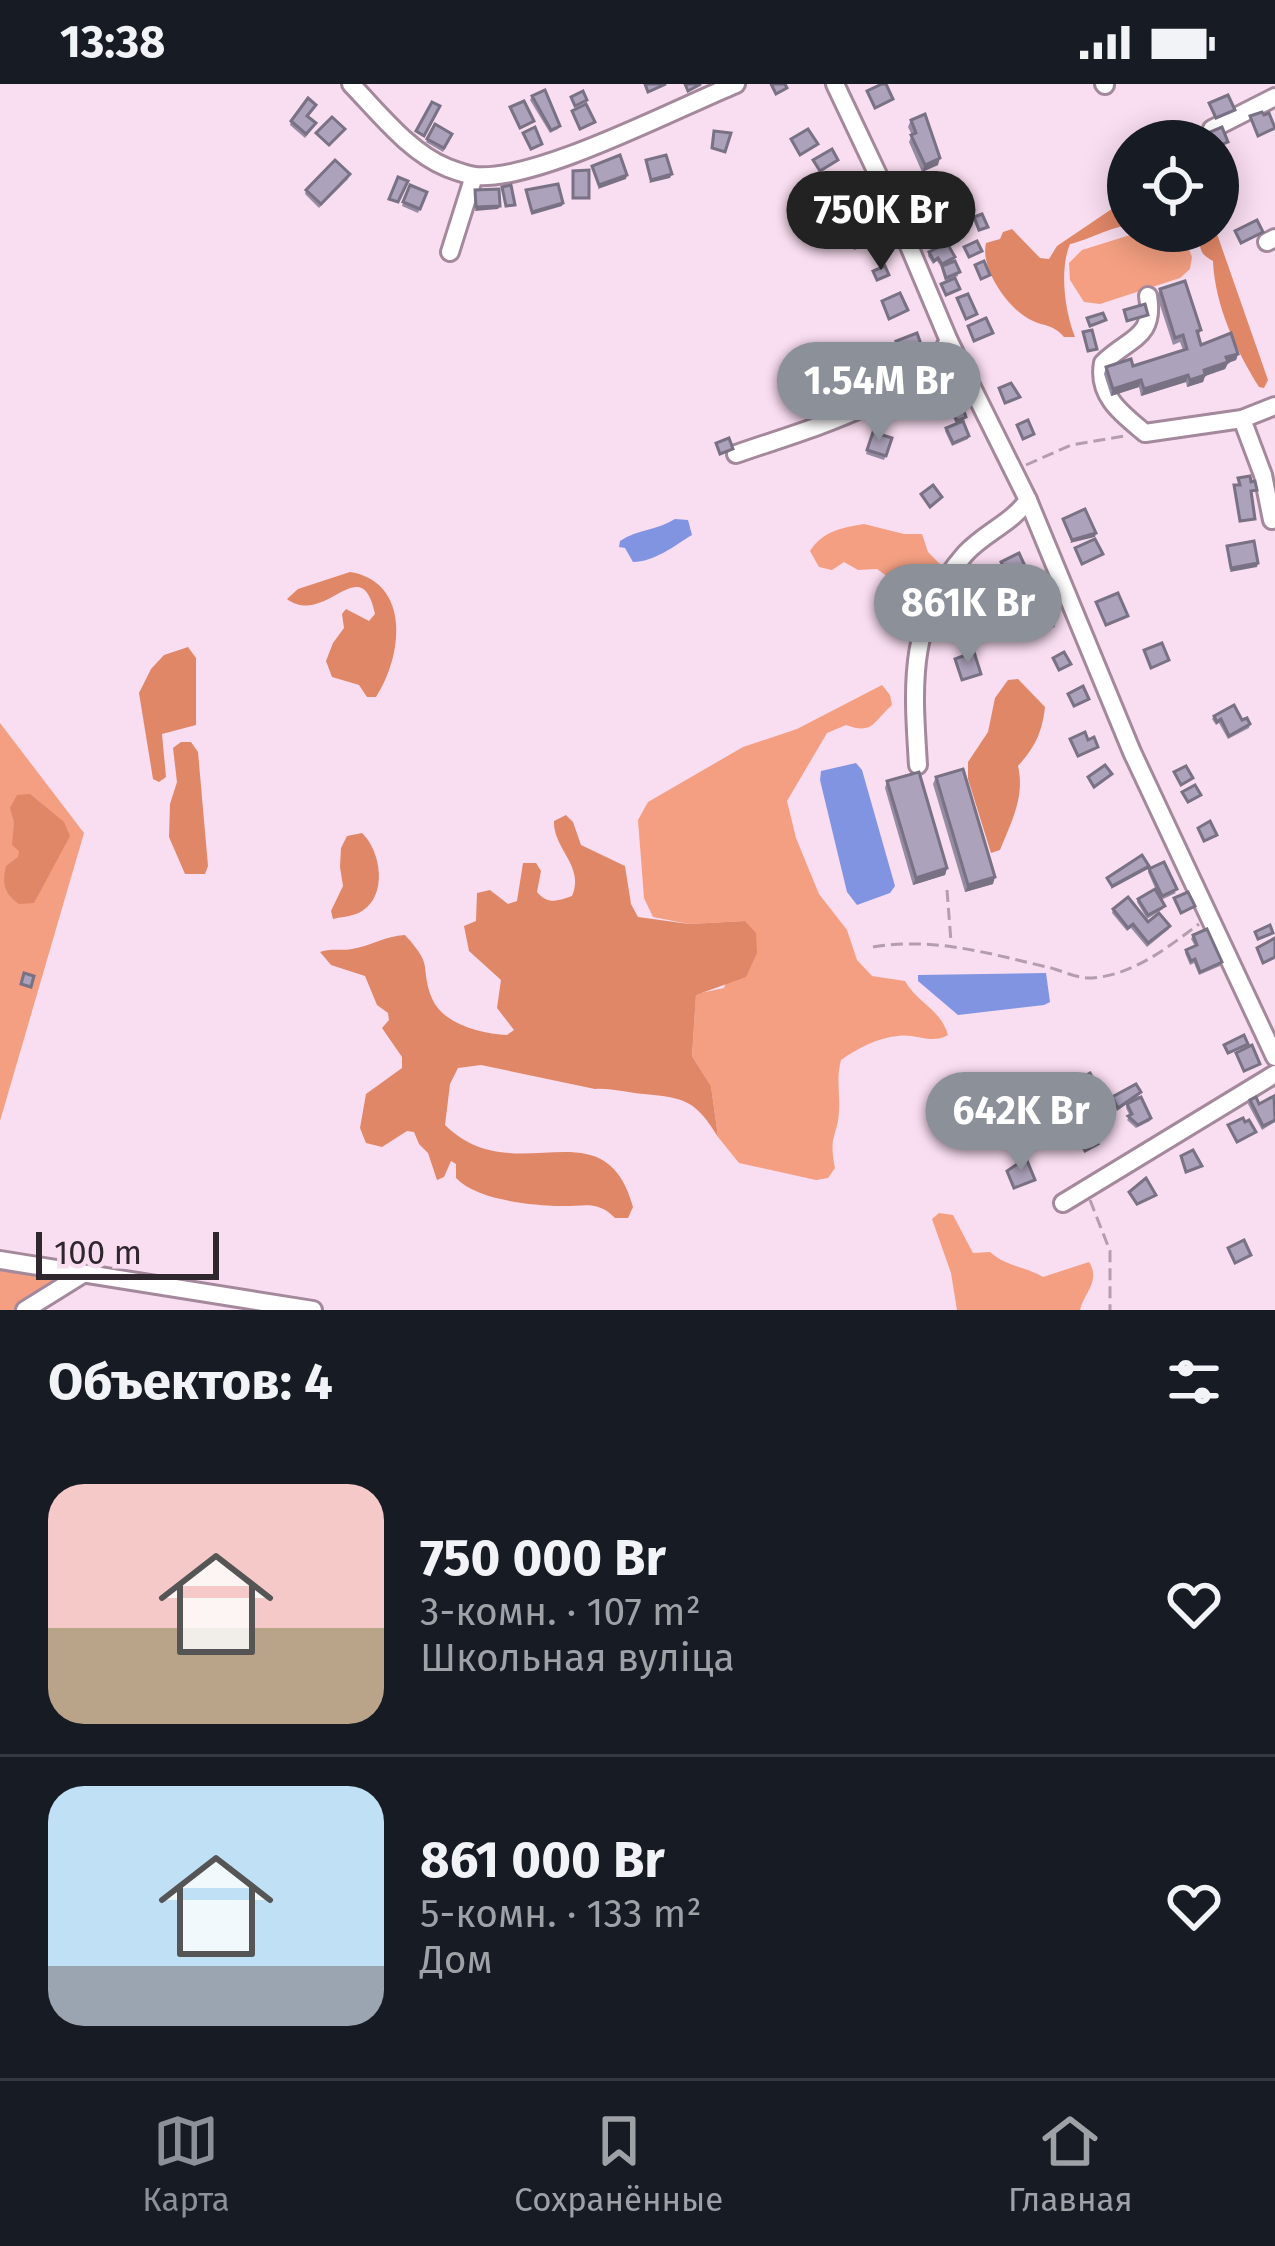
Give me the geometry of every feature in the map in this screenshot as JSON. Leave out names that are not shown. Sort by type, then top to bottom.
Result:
[{"type":"street","points":[[351,84],[409,142],[443,166],[474,176],[549,163],[736,84]]},
{"type":"street","points":[[836,84],[949,341],[1028,500],[1132,752],[1275,1058]]},
{"type":"street","points":[[1230,120],[1275,97]]},
{"type":"street","points":[[450,252],[474,176]]},
{"type":"street","points":[[1148,296],[1151,318],[1147,328],[1103,363],[1100,376],[1112,404],[1145,434],[1242,419],[1275,406]]},
{"type":"street","points":[[736,454],[841,417],[892,391],[942,353],[949,341]]},
{"type":"street","points":[[1242,419],[1263,475],[1272,520]]},
{"type":"street","points":[[918,765],[917,640],[962,558],[1020,512],[1028,500]]},
{"type":"street","points":[[1063,1203],[1275,1074]]},
{"type":"street","points":[[0,1260],[313,1310]]},
{"type":"street","points":[[25,1310],[83,1274]]},
{"type":"path","points":[[1012,470],[1071,446],[1145,434]]},
{"type":"path","points":[[946,890],[951,944]]},
{"type":"path","points":[[872,947],[951,944],[1088,979],[1142,962],[1210,916]]},
{"type":"path","points":[[1084,1187],[1110,1252],[1110,1310]]},
{"type":"shaded area","points":[[1107,212],[1107,231],[1070,244],[1065,291],[1075,337],[1064,337],[1021,313],[991,275],[985,253],[986,243],[1012,229],[1040,258],[1049,259],[1057,246]]},
{"type":"shaded area","points":[[1107,242],[1107,252],[1190,252],[1192,257],[1190,269],[1180,278],[1100,304],[1084,302],[1070,280],[1069,263],[1082,250]]},
{"type":"shaded area","points":[[1203,252],[1223,252],[1268,380],[1264,388],[1259,387],[1228,327],[1213,261]]},
{"type":"shaded area","points":[[864,524],[922,534],[928,552],[940,564],[940,574],[905,589],[877,569],[858,570],[844,562],[832,570],[819,567],[810,551],[821,539]]},
{"type":"shaded area","points":[[350,572],[384,590],[396,623],[392,662],[376,697],[367,697],[359,685],[332,677],[326,661],[344,628],[346,609],[369,621],[375,614],[369,596],[361,588],[351,588],[315,604],[287,599],[298,589]]},
{"type":"shaded area","points":[[188,647],[196,658],[196,725],[162,734],[166,777],[159,782],[153,779],[139,693],[164,655]]},
{"type":"shaded area","points":[[1018,679],[1045,707],[1044,716],[1037,739],[1018,766],[1019,798],[1009,829],[1000,850],[991,853],[968,779],[968,762],[988,732],[995,698],[1008,680]]},
{"type":"shaded area","points":[[882,685],[892,705],[867,728],[846,725],[827,733],[787,801],[819,894],[847,930],[857,960],[872,976],[905,981],[940,1019],[948,1035],[890,1037],[841,1060],[835,1168],[828,1178],[816,1180],[739,1163],[718,1137],[711,1086],[692,1056],[696,994],[724,988],[745,921],[689,924],[653,917],[644,898],[638,820],[648,802],[743,747],[797,729]]},
{"type":"shaded area","points":[[0,723],[84,833],[0,1121]]},
{"type":"shaded area","points":[[191,742],[198,752],[205,874],[185,874],[169,837],[170,804],[177,782],[173,748]]},
{"type":"shaded area","points":[[30,794],[64,822],[70,836],[34,903],[19,904],[4,883],[6,866],[19,851],[12,845],[10,808],[17,795]]},
{"type":"shaded area","points":[[566,815],[581,845],[625,866],[638,917],[689,924],[745,921],[756,933],[757,953],[746,977],[696,995],[692,1056],[711,1086],[718,1137],[696,1109],[670,1097],[595,1089],[481,1065],[458,1068],[450,1084],[445,1125],[472,1144],[500,1152],[579,1153],[601,1159],[619,1176],[633,1207],[628,1218],[615,1218],[595,1206],[534,1204],[477,1192],[456,1178],[456,1164],[451,1161],[444,1177],[437,1180],[414,1132],[407,1131],[382,1147],[366,1143],[360,1128],[366,1094],[402,1068],[402,1057],[382,1028],[388,1013],[377,1005],[365,976],[331,965],[320,952],[405,935],[423,960],[431,996],[443,1014],[474,1030],[507,1035],[514,1030],[497,1008],[501,980],[469,951],[464,926],[476,921],[477,893],[490,890],[508,904],[517,901],[523,863],[536,863],[541,871],[537,892],[545,899],[572,896],[575,876],[554,821]]},
{"type":"shaded area","points":[[362,833],[377,861],[376,895],[359,913],[333,919],[331,911],[343,886],[341,848],[347,836]]},
{"type":"shaded area","points":[[939,1213],[953,1215],[973,1253],[990,1252],[1043,1277],[1089,1262],[1092,1281],[1080,1310],[957,1310],[951,1273],[932,1219]]},
{"type":"shaded area","points":[[0,1267],[63,1278],[13,1310],[0,1310]]},
{"type":"water","points":[[675,519],[688,520],[692,535],[664,553],[633,562],[625,548],[619,547],[627,537]]},
{"type":"water","points":[[856,763],[862,770],[895,886],[890,893],[857,905],[847,892],[820,780],[821,771]]},
{"type":"water","points":[[1046,973],[1050,1002],[1044,1005],[958,1015],[918,981],[918,975]]},
{"type":"building","points":[[771,84],[785,84],[787,88],[776,94]]},
{"type":"building","points":[[882,84],[893,99],[875,108],[867,91]]},
{"type":"building","points":[[545,90],[560,126],[551,130],[532,96]]},
{"type":"building","points":[[583,91],[587,100],[575,106],[571,97]]},
{"type":"building","points":[[1228,95],[1235,110],[1216,118],[1209,103]]},
{"type":"building","points":[[308,98],[316,105],[307,116],[316,123],[306,134],[291,121]]},
{"type":"building","points":[[524,101],[534,121],[520,128],[510,107]]},
{"type":"building","points":[[432,102],[440,106],[424,136],[416,131]]},
{"type":"building","points":[[586,104],[595,122],[580,129],[572,111]]},
{"type":"building","points":[[1269,113],[1275,128],[1258,136],[1250,116]]},
{"type":"building","points":[[925,114],[940,158],[925,165],[911,135],[916,133],[911,120]]},
{"type":"building","points":[[332,117],[345,129],[329,145],[316,133]]},
{"type":"building","points":[[435,124],[452,134],[444,148],[427,139]]},
{"type":"building","points":[[535,127],[542,144],[531,149],[523,133]]},
{"type":"building","points":[[808,129],[818,144],[800,155],[791,139]]},
{"type":"building","points":[[714,131],[731,133],[725,152],[712,148]]},
{"type":"building","points":[[832,149],[838,160],[820,171],[813,160]]},
{"type":"building","points":[[620,155],[627,175],[599,185],[592,166]]},
{"type":"building","points":[[666,155],[672,174],[651,180],[646,160]]},
{"type":"building","points":[[335,160],[350,174],[321,204],[306,190]]},
{"type":"building","points":[[589,170],[589,198],[573,198],[573,171]]},
{"type":"building","points":[[844,174],[854,191],[839,199],[830,183]]},
{"type":"building","points":[[398,177],[408,181],[398,202],[389,199]]},
{"type":"building","points":[[558,184],[563,203],[532,212],[526,190]]},
{"type":"building","points":[[410,185],[427,192],[420,209],[403,202]]},
{"type":"building","points":[[511,185],[515,205],[506,206],[502,187]]},
{"type":"building","points":[[499,189],[500,206],[476,207],[475,190]]},
{"type":"building","points":[[929,195],[937,211],[919,219],[911,204]]},
{"type":"building","points":[[982,214],[988,227],[979,230],[974,217]]},
{"type":"building","points":[[865,219],[872,235],[855,248],[847,227]]},
{"type":"building","points":[[1257,220],[1263,232],[1241,243],[1239,229]]},
{"type":"building","points":[[977,241],[982,251],[969,257],[964,247]]},
{"type":"building","points":[[947,243],[955,257],[942,264],[938,258],[934,261],[929,252]]},
{"type":"building","points":[[955,261],[960,272],[946,278],[942,266]]},
{"type":"building","points":[[984,261],[990,275],[981,279],[975,265]]},
{"type":"building","points":[[885,266],[889,275],[877,280],[873,271]]},
{"type":"building","points":[[955,278],[960,289],[946,295],[941,284]]},
{"type":"building","points":[[1185,281],[1201,330],[1197,331],[1201,345],[1231,333],[1238,354],[1190,380],[1188,375],[1144,389],[1141,380],[1113,389],[1106,367],[1131,359],[1133,366],[1187,349],[1183,335],[1175,338],[1160,289]]},
{"type":"building","points":[[900,293],[908,310],[889,319],[882,301]]},
{"type":"building","points":[[968,294],[977,314],[966,319],[957,298]]},
{"type":"building","points":[[1145,304],[1148,315],[1127,321],[1124,310]]},
{"type":"building","points":[[1103,313],[1106,320],[1090,326],[1087,318]]},
{"type":"building","points":[[986,318],[993,333],[974,341],[968,326]]},
{"type":"building","points":[[1092,330],[1097,349],[1088,351],[1083,332]]},
{"type":"building","points":[[917,333],[918,350],[902,356],[896,341]]},
{"type":"building","points":[[1011,383],[1020,397],[1005,403],[999,388]]},
{"type":"building","points":[[962,406],[966,417],[957,421],[953,410]]},
{"type":"building","points":[[1028,420],[1034,434],[1023,439],[1017,425]]},
{"type":"building","points":[[963,421],[969,436],[953,443],[946,428]]},
{"type":"building","points":[[873,432],[892,438],[886,456],[867,450]]},
{"type":"building","points":[[729,438],[733,449],[720,454],[716,443]]},
{"type":"building","points":[[1250,476],[1257,490],[1251,491],[1255,519],[1240,521],[1234,485],[1240,485],[1238,478]]},
{"type":"building","points":[[933,485],[942,497],[930,507],[921,494]]},
{"type":"building","points":[[1085,509],[1096,533],[1072,540],[1063,519]]},
{"type":"building","points":[[1095,539],[1103,554],[1082,564],[1075,548]]},
{"type":"building","points":[[1254,541],[1258,563],[1231,568],[1227,546]]},
{"type":"building","points":[[1019,553],[1025,566],[1007,575],[1001,562]]},
{"type":"building","points":[[1039,580],[1046,594],[1028,603],[1021,589]]},
{"type":"building","points":[[1011,593],[1020,614],[1008,620],[998,599]]},
{"type":"building","points":[[1118,593],[1128,616],[1106,625],[1096,602]]},
{"type":"building","points":[[1045,610],[1053,626],[1039,632],[1031,616]]},
{"type":"building","points":[[1027,616],[1033,628],[1015,637],[1009,625]]},
{"type":"building","points":[[1162,643],[1169,660],[1151,668],[1144,650]]},
{"type":"building","points":[[974,652],[981,674],[962,680],[955,659]]},
{"type":"building","points":[[1064,652],[1071,664],[1059,670],[1053,658]]},
{"type":"building","points":[[1083,686],[1089,699],[1074,706],[1068,694]]},
{"type":"building","points":[[1234,705],[1250,724],[1229,736],[1221,719],[1217,722],[1214,716]]},
{"type":"building","points":[[1085,732],[1098,747],[1078,756],[1070,739]]},
{"type":"building","points":[[1105,765],[1112,774],[1094,787],[1088,777]]},
{"type":"building","points":[[1186,766],[1193,778],[1181,785],[1174,772]]},
{"type":"building","points":[[963,769],[995,877],[968,885],[936,777]]},
{"type":"building","points":[[919,772],[947,868],[916,878],[887,781]]},
{"type":"building","points":[[1195,785],[1201,795],[1188,802],[1182,792]]},
{"type":"building","points":[[1210,821],[1217,835],[1204,841],[1198,828]]},
{"type":"building","points":[[1142,855],[1149,866],[1112,886],[1107,878]]},
{"type":"building","points":[[1164,862],[1177,889],[1162,896],[1149,869]]},
{"type":"building","points":[[1155,889],[1165,906],[1148,915],[1138,899]]},
{"type":"building","points":[[1188,892],[1195,906],[1181,913],[1174,898]]},
{"type":"building","points":[[1128,897],[1148,922],[1159,913],[1170,926],[1148,943],[1113,909]]},
{"type":"building","points":[[1270,925],[1273,933],[1258,939],[1255,932]]},
{"type":"building","points":[[1207,929],[1222,962],[1200,972],[1186,950],[1197,945],[1193,935]]},
{"type":"building","points":[[1275,938],[1275,957],[1263,963],[1257,948]]},
{"type":"building","points":[[24,973],[34,976],[31,987],[21,984]]},
{"type":"building","points":[[1244,1035],[1248,1044],[1228,1053],[1224,1045]]},
{"type":"building","points":[[1252,1045],[1260,1064],[1244,1071],[1236,1053]]},
{"type":"building","points":[[1090,1073],[1095,1082],[1078,1091],[1073,1082]]},
{"type":"building","points":[[1136,1084],[1141,1092],[1118,1108],[1112,1097]]},
{"type":"building","points":[[1091,1091],[1097,1102],[1072,1116],[1066,1105]]},
{"type":"building","points":[[1274,1096],[1275,1120],[1263,1126],[1250,1100],[1256,1097],[1259,1104]]},
{"type":"building","points":[[1141,1097],[1151,1118],[1138,1125],[1128,1116],[1132,1114],[1127,1104]]},
{"type":"building","points":[[1092,1118],[1103,1131],[1094,1137],[1098,1144],[1085,1151],[1075,1132]]},
{"type":"building","points":[[1243,1118],[1256,1132],[1237,1142],[1228,1125]]},
{"type":"building","points":[[1193,1150],[1202,1166],[1186,1172],[1181,1156]]},
{"type":"building","points":[[1026,1158],[1035,1180],[1014,1188],[1007,1171]]},
{"type":"building","points":[[1146,1178],[1156,1195],[1137,1204],[1129,1192]]},
{"type":"building","points":[[1244,1240],[1251,1255],[1235,1263],[1228,1248]]}]
